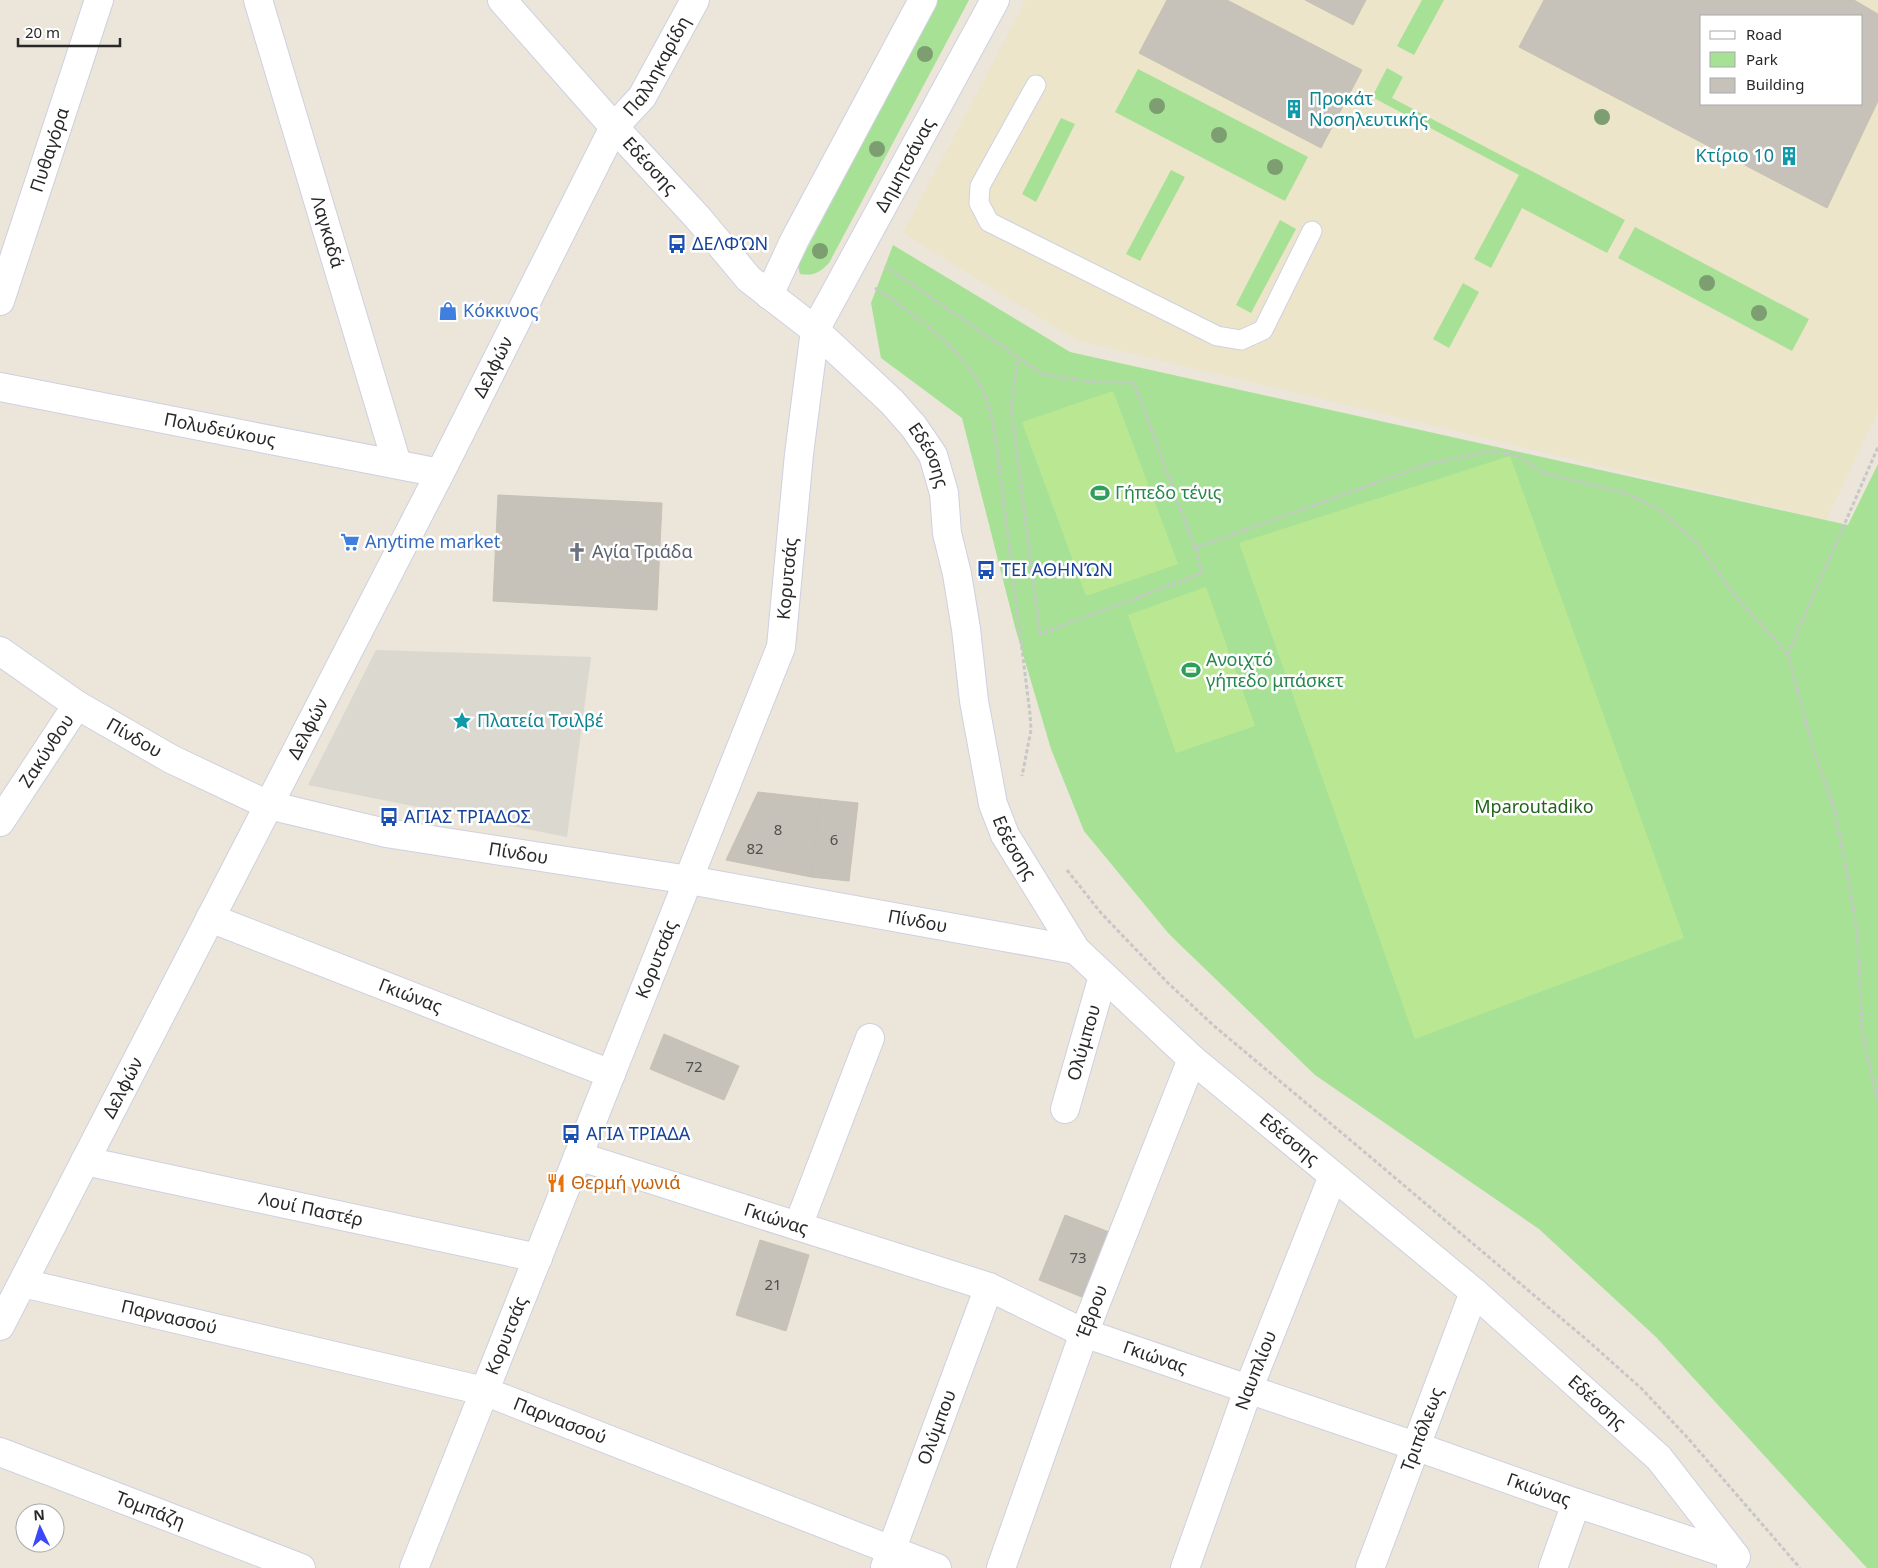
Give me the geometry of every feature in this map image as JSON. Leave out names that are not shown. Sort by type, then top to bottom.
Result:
[{"type":"street","name":"Πυθαγόρα","points":[[0,301],[99,0]]},
{"type":"street","name":"Λαγκαδά","points":[[258,0],[397,464]]},
{"type":"street","name":"Εδέσσης","points":[[502,0],[614,128],[698,218],[749,279],[815,330],[892,402],[914,427],[933,455],[944,493],[947,533],[965,620],[974,701],[993,804],[1005,836],[1076,950],[1192,1059],[1474,1292],[1659,1458],[1737,1564]]},
{"type":"street","name":"Παλληκαρίδη","points":[[614,128],[642,98],[695,0]]},
{"type":"street","points":[[769,294],[799,232],[923,0]]},
{"type":"street","name":"Δημητσάνας","points":[[815,330],[995,0]]},
{"type":"street","name":"Δελφών","points":[[0,1326],[440,473],[614,128]]},
{"type":"street","name":"Κορυτσάς","points":[[414,1568],[781,647],[799,454],[815,330]]},
{"type":"street","name":"Πολυδεύκους","points":[[0,387],[440,473]]},
{"type":"street","name":"Πίνδου","points":[[0,651],[77,705],[171,759],[268,805],[386,833],[688,880],[1076,950]]},
{"type":"street","name":"Ζακύνθου","points":[[0,822],[77,705]]},
{"type":"street","name":"Γκιώνας","points":[[210,918],[611,1074]]},
{"type":"street","name":"Ολύμπου","points":[[1066,1109],[1103,976]]},
{"type":"street","points":[[798,1226],[870,1038]]},
{"type":"street","name":"Έβρου","points":[[1002,1568],[1084,1333],[1192,1059]]},
{"type":"street","name":"Γκιώνας","points":[[578,1156],[989,1288],[1084,1333],[1415,1446],[1576,1503],[1737,1564]]},
{"type":"street","name":"Λουί Παστέρ","points":[[85,1161],[538,1258]]},
{"type":"street","name":"Ναυπλίου","points":[[1185,1568],[1248,1390],[1333,1176]]},
{"type":"street","name":"Παρνασσού","points":[[23,1283],[484,1391],[888,1559],[937,1568]]},
{"type":"street","name":"Ολύμπου","points":[[888,1559],[989,1288]]},
{"type":"street","name":"Τριπόλεως","points":[[1370,1568],[1474,1292]]},
{"type":"street","name":"Τομπάζη","points":[[0,1452],[301,1568]]},
{"type":"street","points":[[1553,1568],[1576,1503]]},
{"type":"lane","points":[[1036,85],[980,186],[980,203],[989,222],[1218,336],[1241,340],[1263,330],[1312,232]]},
{"type":"path","points":[[854,259],[961,317],[1018,359],[1042,374],[1091,382],[1134,384],[1195,548],[1202,573],[1040,634],[1011,408],[1018,359]]},
{"type":"path","points":[[854,259],[950,345],[969,369],[982,390],[990,413],[997,448],[1030,714],[1031,730],[1023,766],[1022,782]]},
{"type":"path","points":[[1788,654],[1878,447]]},
{"type":"path","points":[[1195,548],[1428,464],[1490,451],[1517,455],[1543,473],[1622,492],[1661,510],[1698,546],[1738,598],[1788,654],[1810,742],[1834,808],[1846,866],[1858,937],[1862,1032],[1878,1102]]},
{"type":"path","name":"Εδέσσης","points":[[1064,867],[1101,913],[1167,982],[1213,1025],[1642,1389],[1686,1436],[1800,1568]]},
{"type":"shaded area","points":[[1026,0],[1878,0],[1878,411],[1826,520],[1076,340],[903,233]]},
{"type":"shaded area","name":"Πλατεία Τσιλβέ","points":[[376,650],[591,657],[567,837],[308,785]]},
{"type":"green space","points":[[938,0],[969,0],[829,263],[816,273],[809,275],[800,274],[798,266]]},
{"type":"green space","points":[[1422,0],[1444,0],[1414,55],[1397,46]]},
{"type":"green space","points":[[1387,68],[1403,77],[1392,98],[1625,220],[1607,253],[1522,208],[1491,268],[1474,259],[1519,175],[1372,97]]},
{"type":"green space","points":[[1138,69],[1308,157],[1285,201],[1115,112]]},
{"type":"green space","points":[[1061,118],[1075,124],[1036,202],[1022,194]]},
{"type":"green space","points":[[1171,170],[1185,177],[1140,261],[1126,254]]},
{"type":"green space","points":[[1280,220],[1296,229],[1251,313],[1236,305]]},
{"type":"green space","points":[[1635,227],[1809,319],[1792,351],[1618,258]]},
{"type":"green space","name":"Mparoutadiko","points":[[893,245],[1070,352],[1848,525],[1878,464],[1878,1568],[1867,1568],[1656,1337],[1539,1229],[1315,1075],[1169,934],[1084,831],[1051,749],[1015,627],[962,418],[881,358],[871,303]]},
{"type":"green space","points":[[1463,283],[1479,292],[1449,348],[1433,339]]},
{"type":"green space","name":"Γήπεδο τένις","points":[[1113,391],[1178,564],[1086,596],[1022,422]]},
{"type":"green space","points":[[1510,456],[1684,938],[1415,1039],[1239,543]]},
{"type":"green space","name":"Ανοιχτό γήπεδο μπάσκετ","points":[[1206,587],[1255,726],[1176,753],[1128,615]]},
{"type":"building","name":"Προκάτ Νοσηλευτικής","points":[[1167,0],[1227,0],[1362,70],[1321,148],[1139,53]]},
{"type":"building","points":[[1305,0],[1366,0],[1353,25]]},
{"type":"building","name":"Κτίριο 10","points":[[1544,0],[1854,0],[1878,14],[1878,101],[1827,208],[1519,47]]},
{"type":"building","name":"Αγία Τριάδα","points":[[498,495],[662,503],[657,610],[493,601]]},
{"type":"building","points":[[758,792],[820,799],[811,877],[726,860]]},
{"type":"building","points":[[820,799],[858,803],[849,881],[811,877]]},
{"type":"building","points":[[664,1034],[739,1066],[724,1100],[650,1069]]},
{"type":"building","points":[[1065,1215],[1117,1235],[1092,1301],[1039,1280]]},
{"type":"building","points":[[760,1240],[809,1255],[786,1331],[736,1315]]},
{"type":"place","name":"Προκάτ Νοσηλευτικής","points":[[1294,109]]},
{"type":"place","name":"Κτίριο 10","points":[[1789,156]]},
{"type":"place","name":"ΔΕΛΦΏΝ","points":[[677,244]]},
{"type":"place","name":"Κόκκινος","points":[[448,311]]},
{"type":"place","name":"Γήπεδο τένις","points":[[1100,493]]},
{"type":"place","name":"Anytime market","points":[[350,542]]},
{"type":"place","name":"Αγία Τριάδα","points":[[577,552]]},
{"type":"place","name":"ΤΕΙ ΑΘΗΝΏΝ","points":[[986,570]]},
{"type":"place","name":"Ανοιχτό γήπεδο μπάσκετ","points":[[1191,670]]},
{"type":"place","name":"Πλατεία Τσιλβέ","points":[[462,721]]},
{"type":"place","name":"ΑΓΙΑΣ ΤΡΙΑΔΟΣ","points":[[389,817]]},
{"type":"place","name":"ΑΓΙΑ ΤΡΙΑΔΑ","points":[[571,1134]]},
{"type":"place","name":"Θερμή γωνιά","points":[[556,1183]]}]
